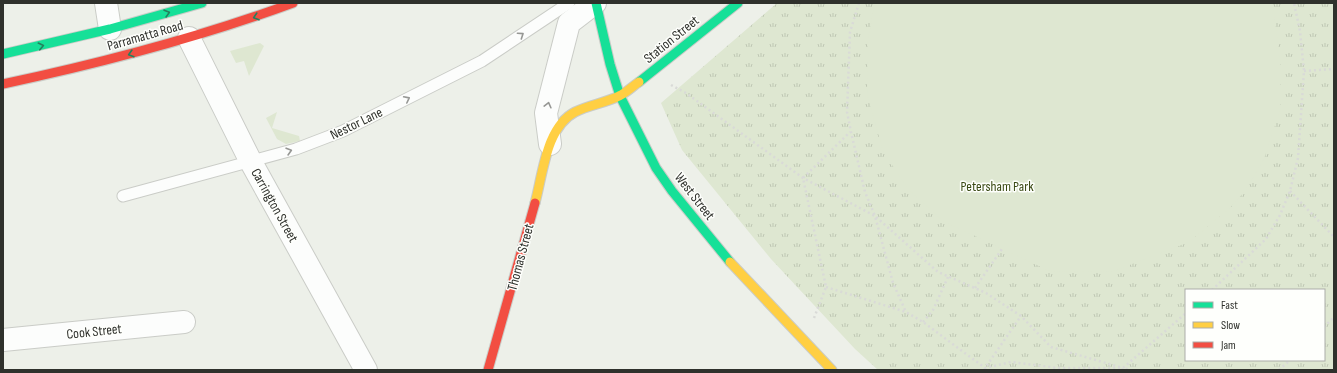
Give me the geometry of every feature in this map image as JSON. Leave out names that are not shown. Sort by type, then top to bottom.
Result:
[{"type":"main road","name":"Parramatta Road","points":[[3,54],[110,29],[202,3]]},
{"type":"main road","name":"Parramatta Road","points":[[3,84],[115,58],[189,38],[262,15],[292,3]]},
{"type":"main road","name":"West Street","points":[[595,3],[610,64],[620,96],[653,161],[672,191],[738,271],[832,370]]},
{"type":"main road","name":"Station Street","points":[[620,96],[738,3]]},
{"type":"main road","name":"Thomas Street","points":[[488,370],[535,204],[550,144],[566,118],[584,109],[620,96]]},
{"type":"street","points":[[106,3],[110,29]]},
{"type":"street","name":"Thomas Street","points":[[550,144],[546,113],[569,23],[595,3]]},
{"type":"street","name":"Carrington Street","points":[[189,38],[251,162],[366,370]]},
{"type":"street","name":"Cook Street","points":[[3,340],[184,322]]},
{"type":"lane","name":"Nestor Lane","points":[[123,196],[251,162],[320,141],[482,61],[569,3]]},
{"type":"path","points":[[859,3],[850,32],[848,112],[851,132],[864,192],[875,216],[893,283],[906,312]]},
{"type":"path","points":[[1213,289],[1266,239],[1280,214],[1290,191],[1298,158],[1304,71],[1300,31],[1294,3]]},
{"type":"path","points":[[1304,71],[1334,69]]},
{"type":"path","points":[[652,72],[686,93],[803,178],[875,216],[938,272],[986,293],[1021,316],[1051,347],[1123,369]]},
{"type":"path","points":[[803,178],[851,132]]},
{"type":"path","points":[[803,178],[826,288],[804,341]]},
{"type":"path","points":[[1290,191],[1334,237]]},
{"type":"path","points":[[975,288],[1002,249]]},
{"type":"path","points":[[923,322],[933,310],[948,277]]},
{"type":"path","points":[[826,288],[906,312],[923,322],[985,369]]},
{"type":"path","points":[[1123,369],[1185,314]]},
{"type":"path","points":[[985,369],[1021,316]]},
{"type":"path","points":[[1325,326],[1334,317]]},
{"type":"path","points":[[1279,370],[1289,361]]},
{"type":"path","points":[[985,369],[1011,362],[1058,368],[1130,370]]},
{"type":"green space","name":"Petersham Park","points":[[777,3],[1334,3],[1334,370],[878,370],[855,349],[771,259],[682,150],[661,103]]},
{"type":"green space","points":[[875,3],[1272,3],[1280,57],[1280,110],[1264,159],[1245,191],[1229,209],[1189,242],[1114,271],[1052,272],[943,221],[908,189],[883,151],[867,94],[868,39]]},
{"type":"green space","points":[[260,43],[264,46],[249,76],[244,61],[236,63],[230,51]]},
{"type":"green space","points":[[277,112],[272,128],[299,136],[300,141],[286,144],[277,139],[266,118]]},
{"type":"traffic: fast","points":[[3,54],[110,29],[202,3]]},
{"type":"traffic: fast","points":[[596,3],[610,64],[620,96],[656,168],[672,191],[730,262]]},
{"type":"traffic: fast","points":[[639,82],[738,3]]},
{"type":"traffic: slow","points":[[535,203],[547,152],[558,128],[565,119],[575,112],[622,95],[639,82]]},
{"type":"traffic: slow","points":[[730,262],[832,370]]},
{"type":"traffic: jam","points":[[3,84],[150,49],[257,16],[293,3]]},
{"type":"traffic: jam","points":[[488,370],[535,203]]}]
